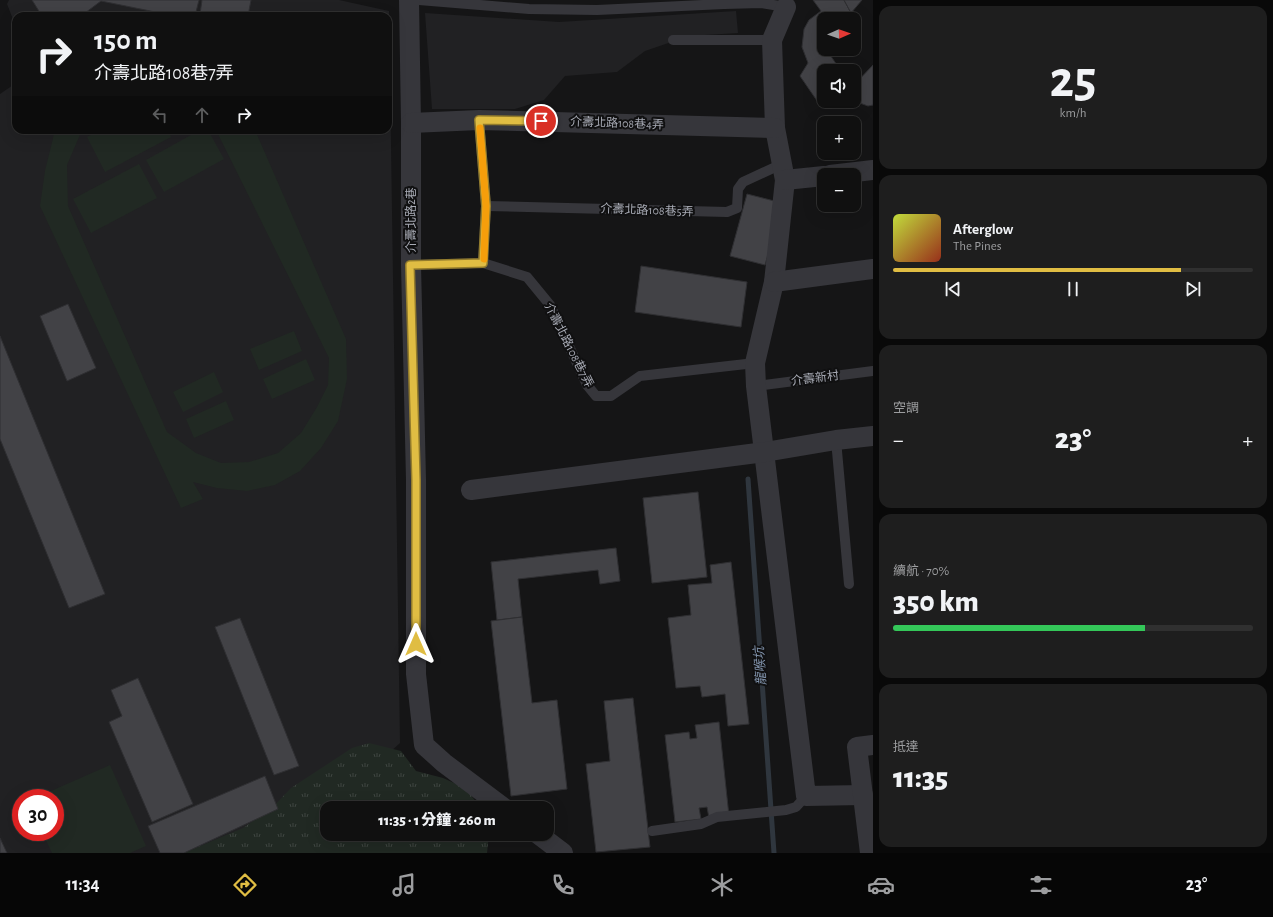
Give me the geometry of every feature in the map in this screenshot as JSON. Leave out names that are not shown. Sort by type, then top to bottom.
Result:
[{"type":"street","name":"介壽北路2巷","points":[[409,0],[411,123],[410,265],[416,480],[416,674],[424,745],[444,764],[494,801]]},
{"type":"street","points":[[789,4],[772,40],[775,128],[783,172],[774,282],[755,363],[756,386],[806,796],[863,795]]},
{"type":"street","name":"介壽北路108巷4弄","points":[[411,123],[479,120],[775,128]]},
{"type":"street","points":[[861,171],[873,170]]},
{"type":"street","points":[[783,172],[817,175]]},
{"type":"street","points":[[774,282],[873,269]]},
{"type":"street","points":[[471,490],[765,452],[836,440],[873,436]]},
{"type":"street","points":[[870,853],[857,747],[873,745]]},
{"type":"street","points":[[547,841],[563,853]]},
{"type":"lane","points":[[420,0],[529,9],[597,10],[724,4],[789,4]]},
{"type":"lane","points":[[673,40],[772,40]]},
{"type":"lane","points":[[479,120],[486,206],[483,263]]},
{"type":"lane","name":"介壽北路108巷5弄","points":[[486,206],[727,212],[737,208],[738,189],[744,182],[783,172]]},
{"type":"lane","name":"介壽北路108巷7弄","points":[[410,265],[483,263],[527,277],[550,305],[587,385],[596,396],[611,396],[640,376],[755,363]]},
{"type":"lane","name":"介壽新村","points":[[756,386],[873,371]]},
{"type":"lane","points":[[836,440],[849,584]]},
{"type":"lane","points":[[652,831],[701,824],[717,817],[786,810],[796,807],[806,796]]},
{"type":"shaded area","points":[[9,0],[339,0],[389,12],[12,12],[12,17],[7,4]]},
{"type":"shaded area","points":[[736,11],[738,33],[689,36],[645,51],[617,72],[565,76],[544,100],[515,109],[432,109],[425,13],[559,22]]},
{"type":"shaded area","points":[[12,86],[12,134],[391,134],[400,743],[337,801],[320,801],[320,812],[255,853],[0,853],[0,94]]},
{"type":"green space","points":[[54,134],[80,134],[67,165],[68,206],[167,432],[196,453],[221,463],[249,462],[278,453],[301,433],[328,385],[329,358],[218,134],[257,134],[346,339],[347,379],[338,421],[321,448],[300,471],[275,485],[247,491],[217,488],[193,482],[203,499],[181,508],[40,206],[45,171]]},
{"type":"green space","points":[[93,134],[170,134],[171,137],[105,172],[87,137]]},
{"type":"green space","points":[[193,134],[210,134],[224,159],[164,192],[146,160]]},
{"type":"green space","points":[[139,164],[157,198],[91,233],[73,199]]},
{"type":"green space","points":[[294,331],[302,351],[259,370],[250,349]]},
{"type":"green space","points":[[306,359],[315,380],[272,399],[263,379]]},
{"type":"green space","points":[[214,372],[223,392],[183,412],[173,392]]},
{"type":"green space","points":[[226,401],[234,420],[194,438],[186,419]]},
{"type":"green space","points":[[369,743],[401,751],[416,771],[443,778],[465,788],[475,801],[320,801],[320,841],[488,841],[487,853],[184,853],[243,828],[273,807],[291,788],[352,748]]},
{"type":"green space","points":[[110,765],[146,846],[130,853],[52,853],[46,841],[64,841],[64,789],[55,789]]},
{"type":"building","points":[[32,0],[199,0],[196,12],[155,12],[101,1],[86,12],[40,12]]},
{"type":"building","points":[[202,0],[251,0],[249,12],[200,12]]},
{"type":"building","points":[[813,0],[844,0],[850,12],[820,12],[821,11]]},
{"type":"building","points":[[844,0],[862,0],[852,12]]},
{"type":"building","points":[[817,14],[817,56],[831,56],[836,64],[817,64],[817,101],[800,76],[808,63],[802,47],[804,29],[809,20]]},
{"type":"building","points":[[873,65],[873,105],[868,106],[861,103],[861,78]]},
{"type":"building","points":[[747,194],[782,203],[765,265],[730,256]]},
{"type":"building","points":[[641,266],[747,282],[741,327],[635,312]]},
{"type":"building","points":[[68,304],[96,368],[67,381],[40,316]]},
{"type":"building","points":[[0,336],[105,594],[69,608],[0,439]]},
{"type":"building","points":[[698,492],[707,577],[652,583],[643,498]]},
{"type":"building","points":[[616,548],[620,581],[600,584],[598,570],[518,579],[522,617],[497,620],[491,562]]},
{"type":"building","points":[[731,562],[749,724],[728,726],[725,694],[702,697],[700,686],[676,688],[668,618],[691,615],[688,585],[712,583],[710,565]]},
{"type":"building","points":[[522,617],[532,703],[557,700],[567,789],[511,796],[491,621]]},
{"type":"building","points":[[240,618],[299,766],[274,775],[215,627]]},
{"type":"building","points":[[138,678],[193,804],[152,822],[109,722],[122,716],[111,690]]},
{"type":"building","points":[[633,698],[650,847],[596,852],[586,764],[610,761],[604,701]]},
{"type":"building","points":[[719,722],[729,816],[709,818],[707,807],[699,808],[701,819],[675,822],[665,735],[689,732],[690,739],[697,738],[695,725]]},
{"type":"building","points":[[265,776],[278,809],[184,853],[160,853],[148,826]]},
{"type":"building","points":[[0,838],[7,853],[0,853]]},
{"type":"waterway","name":"龍喉坑","points":[[748,479],[774,853]]},
{"type":"slow traffic","points":[[480,128],[486,206],[484,259]]},
{"type":"route","points":[[416,644],[416,480],[410,265],[483,263],[486,206],[479,120],[541,121]]}]
